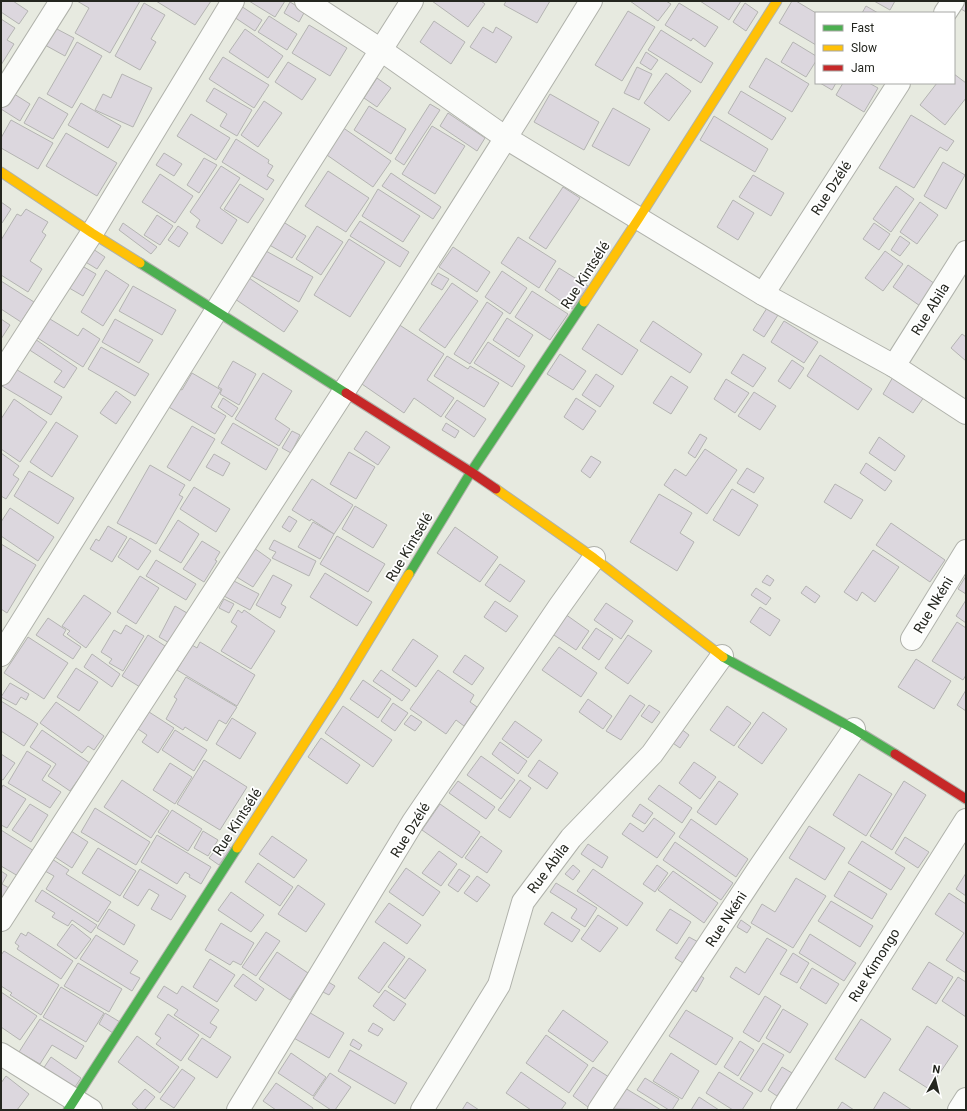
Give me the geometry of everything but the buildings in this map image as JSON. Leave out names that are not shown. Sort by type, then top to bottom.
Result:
[{"type":"street","points":[[1,96],[61,1]]},
{"type":"street","points":[[1,374],[92,233],[234,1]]},
{"type":"street","points":[[306,1],[381,50],[506,138],[763,294],[894,366],[966,413]]},
{"type":"street","points":[[1,655],[293,188],[412,1]]},
{"type":"street","points":[[1,920],[344,392],[506,138],[591,1]]},
{"type":"street","name":"Rue Kintsélé","points":[[78,1107],[338,691],[471,472],[639,218],[777,1]]},
{"type":"street","points":[[946,12],[953,1]]},
{"type":"street","name":"Rue Dzélé","points":[[763,294],[898,84]]},
{"type":"street","points":[[1,172],[92,233],[471,472],[594,558],[722,656],[854,729],[966,799]]},
{"type":"street","name":"Rue Abila","points":[[894,366],[966,252]]},
{"type":"street","name":"Rue Nkéni","points":[[912,639],[966,551]]},
{"type":"street","name":"Rue Dzélé","points":[[238,1110],[413,822],[559,606],[594,558]]},
{"type":"street","name":"Rue Abila","points":[[422,1110],[499,985],[523,902],[571,838],[652,754],[722,656]]},
{"type":"street","name":"Rue Nkéni","points":[[599,1110],[757,871],[854,729]]},
{"type":"street","name":"Rue Kimongo","points":[[782,1110],[966,820]]},
{"type":"street","points":[[1,1054],[78,1107]]},
{"type":"street","points":[[959,1110],[966,1099]]},
{"type":"traffic: fast","points":[[140,263],[346,393]]},
{"type":"traffic: fast","points":[[409,574],[471,472],[584,302]]},
{"type":"traffic: fast","points":[[723,657],[854,729],[895,754]]},
{"type":"traffic: fast","points":[[68,1110],[237,848]]},
{"type":"traffic: slow","points":[[584,302],[777,1]]},
{"type":"traffic: slow","points":[[1,172],[140,263]]},
{"type":"traffic: slow","points":[[496,489],[594,558],[723,657]]},
{"type":"traffic: slow","points":[[237,848],[338,691],[409,574]]},
{"type":"traffic: jam","points":[[346,393],[496,489]]},
{"type":"traffic: jam","points":[[895,754],[966,799]]}]
